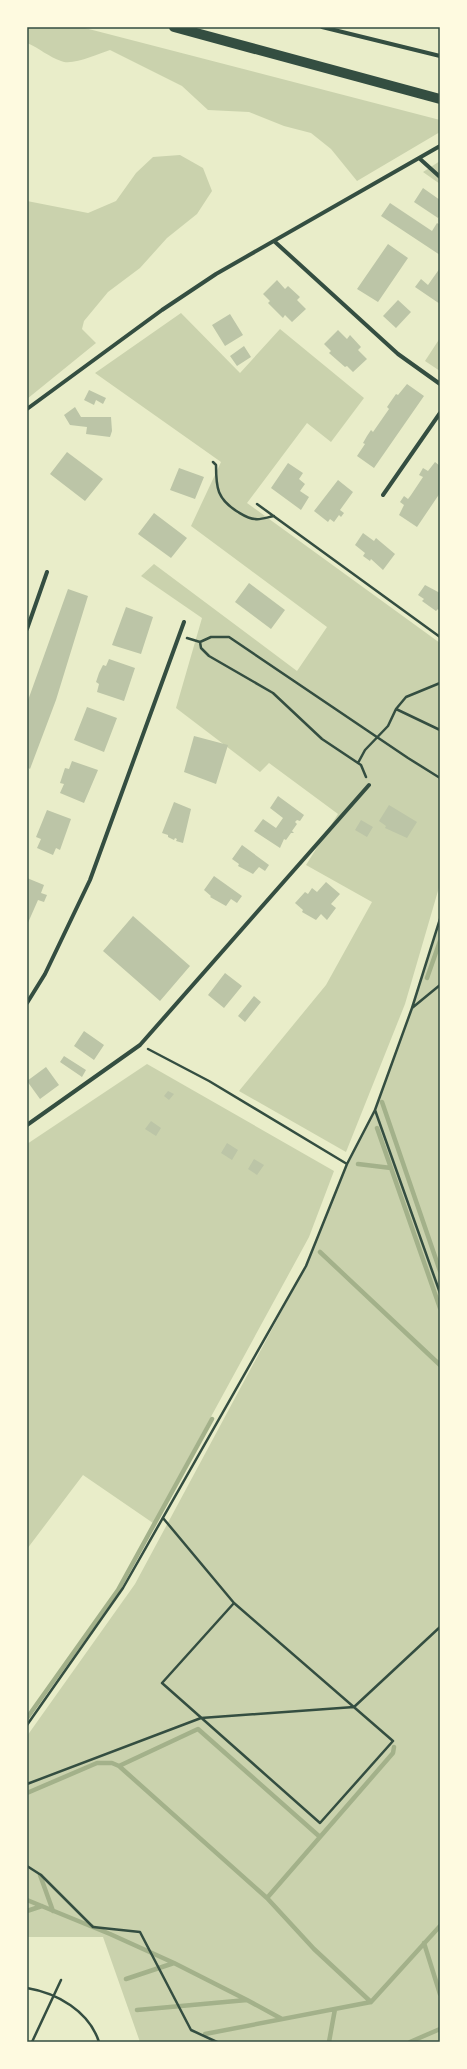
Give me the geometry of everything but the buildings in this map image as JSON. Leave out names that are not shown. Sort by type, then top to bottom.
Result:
[{"type":"main road","points":[[174,27],[440,99]]},
{"type":"street","points":[[322,27],[440,56]]},
{"type":"street","points":[[27,409],[162,310],[216,274],[440,146]]},
{"type":"street","points":[[418,158],[440,177]]},
{"type":"street","points":[[274,241],[398,354],[440,384]]},
{"type":"street","points":[[383,495],[440,413]]},
{"type":"street","points":[[27,629],[47,572]]},
{"type":"street","points":[[27,1003],[45,974],[90,880],[184,622]]},
{"type":"street","points":[[27,1125],[140,1045],[369,785]]},
{"type":"path","points":[[214,462],[216,465],[218,488],[221,499],[247,517],[255,519],[274,516]]},
{"type":"path","points":[[257,504],[440,636]]},
{"type":"path","points":[[369,785],[359,764],[322,739],[273,693],[209,656],[201,648],[200,642],[210,637],[229,637],[440,778]]},
{"type":"path","points":[[359,764],[365,750],[388,726],[396,709],[406,697],[440,683]]},
{"type":"path","points":[[396,709],[440,730]]},
{"type":"path","points":[[27,1725],[123,1588],[306,1266],[347,1164],[375,1110],[412,1008],[440,920]]},
{"type":"path","points":[[412,1008],[440,985]]},
{"type":"path","points":[[140,1045],[209,1081],[347,1164]]},
{"type":"path","points":[[375,1110],[440,1293]]},
{"type":"path","points":[[163,1518],[234,1603],[393,1741],[320,1823],[162,1683],[234,1603]]},
{"type":"path","points":[[27,1784],[201,1718],[354,1707],[440,1627]]},
{"type":"path","points":[[27,1866],[41,1875],[93,1927],[140,1932],[191,2030],[217,2042]]},
{"type":"path","points":[[32,2042],[61,1980]]},
{"type":"path","points":[[27,1988],[53,1995],[66,2002],[85,2017],[97,2035],[99,2042]]},
{"type":"green space","points":[[27,27],[81,27],[440,120],[440,132],[357,181],[331,149],[311,133],[284,126],[249,112],[208,110],[182,86],[110,50],[78,61],[61,61],[27,43]]},
{"type":"green space","points":[[180,155],[203,168],[212,191],[197,214],[167,238],[140,268],[108,292],[84,321],[82,329],[96,343],[27,399],[27,201],[88,213],[116,201],[136,173],[153,157]]},
{"type":"green space","points":[[440,161],[440,184],[423,172]]},
{"type":"green space","points":[[181,313],[240,373],[280,329],[364,398],[331,442],[307,423],[247,503],[440,643],[440,884],[405,1004],[346,1152],[239,1091],[326,985],[372,902],[306,865],[338,814],[269,763],[260,772],[176,708],[202,618],[141,576],[154,564],[297,671],[327,627],[191,526],[221,462],[95,373]]},
{"type":"green space","points":[[440,338],[440,371],[425,361]]},
{"type":"green space","points":[[440,924],[440,2042],[140,2042],[103,1937],[27,1937],[27,1736],[135,1584],[306,1266],[347,1164],[375,1110],[412,1008]]},
{"type":"green space","points":[[147,1064],[334,1171],[309,1237],[153,1523],[83,1475],[27,1549],[27,1144]]},
{"type":"waterway","points":[[427,978],[440,941]]},
{"type":"waterway","points":[[382,1102],[440,1271]]},
{"type":"waterway","points":[[377,1128],[440,1308]]},
{"type":"waterway","points":[[358,1164],[391,1168]]},
{"type":"waterway","points":[[320,1252],[440,1365]]},
{"type":"waterway","points":[[27,1718],[118,1590],[212,1419]]},
{"type":"waterway","points":[[119,1766],[198,1729],[320,1837]]},
{"type":"waterway","points":[[267,1898],[393,1753],[394,1747]]},
{"type":"waterway","points":[[27,1793],[97,1763],[112,1763],[119,1766],[267,1898],[314,1949],[371,2002],[440,1926]]},
{"type":"waterway","points":[[40,1875],[53,1911]]},
{"type":"waterway","points":[[27,1900],[110,1934],[174,1963]]},
{"type":"waterway","points":[[27,1911],[42,1906]]},
{"type":"waterway","points":[[424,1943],[440,1994]]},
{"type":"waterway","points":[[126,1979],[174,1963],[247,2000]]},
{"type":"waterway","points":[[137,2010],[247,2000],[282,2019]]},
{"type":"waterway","points":[[205,2034],[371,2002]]},
{"type":"waterway","points":[[329,2042],[335,2009]]},
{"type":"waterway","points":[[410,2042],[440,2029]]}]
